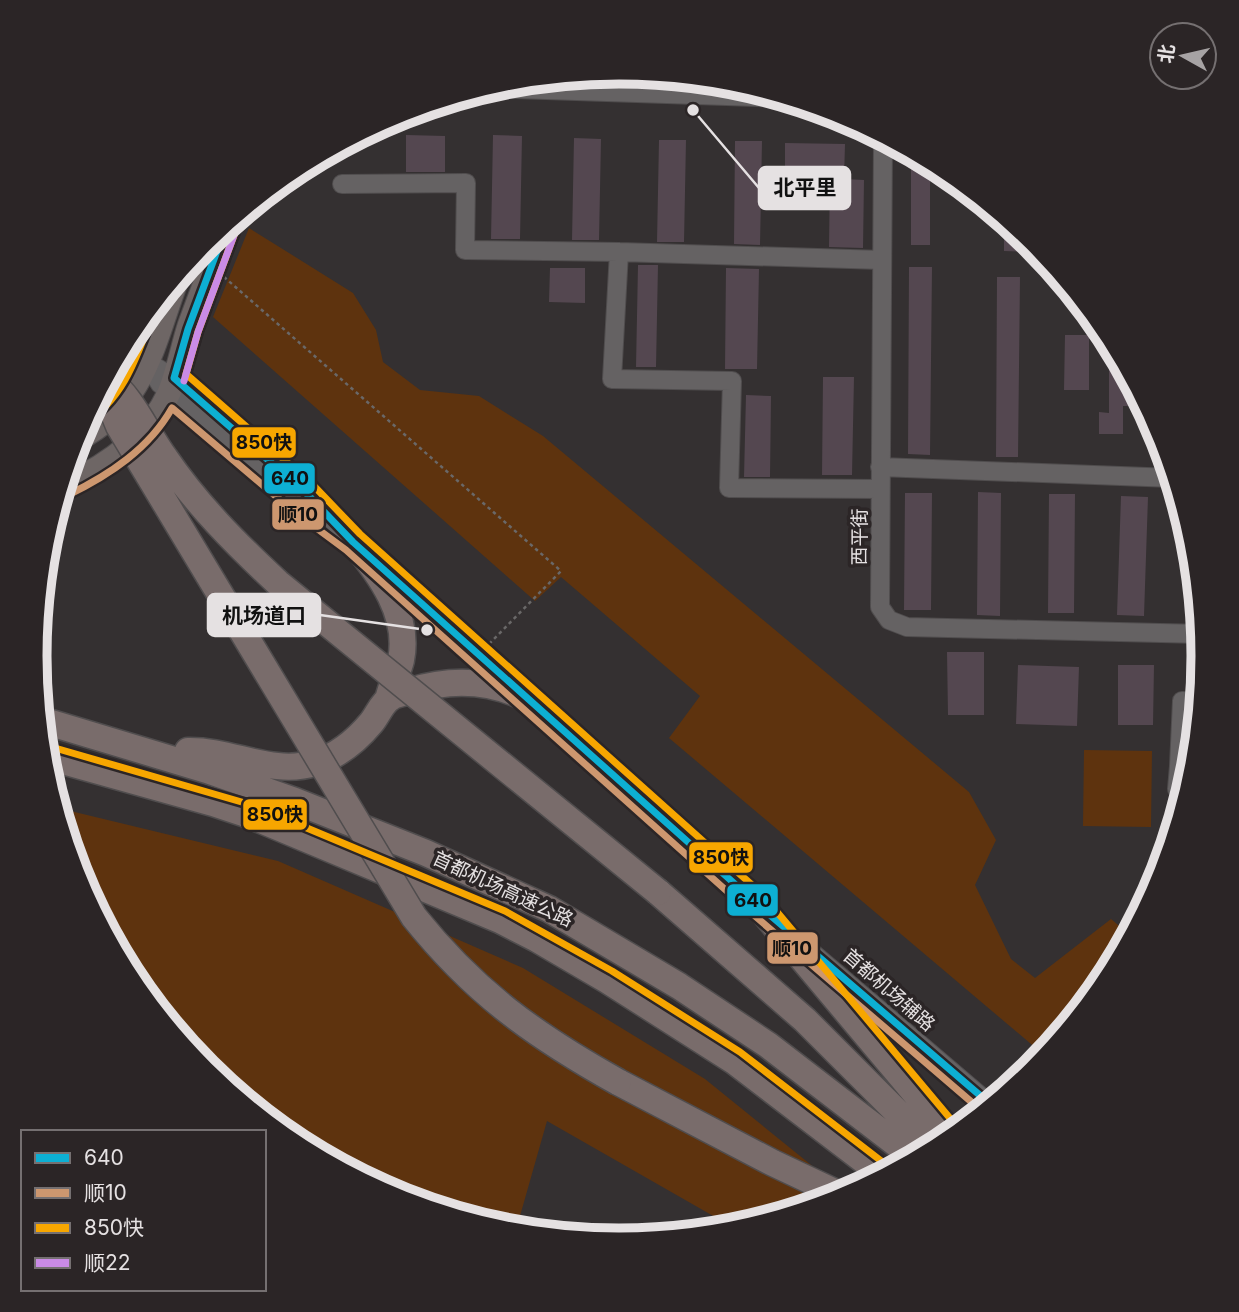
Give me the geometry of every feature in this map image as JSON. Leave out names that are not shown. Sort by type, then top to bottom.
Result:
[{"type":"highway","points":[[115,386],[184,484],[243,550],[278,583],[659,892],[805,1020],[925,1140]]},
{"type":"highway","points":[[108,399],[119,426],[414,917],[446,954],[507,1012],[559,1048],[618,1082],[828,1189]]},
{"type":"highway","points":[[146,751],[201,751],[270,766],[300,766],[344,750],[369,725],[389,698],[400,661],[400,624],[386,583],[353,542]]},
{"type":"highway","points":[[389,698],[449,682],[497,686],[524,697]]},
{"type":"highway","name":"首都机场高速公路","points":[[51,723],[253,786],[330,815],[481,876],[568,918],[768,1045],[907,1152]]},
{"type":"highway","name":"首都机场高速公路","points":[[57,759],[213,803],[249,816],[519,929],[607,980],[734,1061],[874,1168]]},
{"type":"highway","points":[[755,902],[944,1127]]},
{"type":"main road","points":[[76,479],[121,453],[152,421],[172,385],[188,329],[230,237]]},
{"type":"main road","points":[[94,430],[124,405],[147,363],[167,307]]},
{"type":"street","points":[[540,90],[738,96]]},
{"type":"street","name":"西平街","points":[[883,148],[880,607],[889,620],[907,627],[1191,634]]},
{"type":"street","points":[[342,184],[466,183],[465,250],[882,260]]},
{"type":"street","points":[[619,252],[612,379],[732,381],[729,488],[880,489]]},
{"type":"street","points":[[134,354],[147,363]]},
{"type":"street","name":"首都机场辅路","points":[[147,363],[156,380],[172,385],[299,502],[353,542],[755,902],[983,1098]]},
{"type":"street","points":[[880,467],[1163,478]]},
{"type":"street","points":[[1185,745],[1182,701],[1190,701]]},
{"type":"path","points":[[222,275],[561,571],[487,646]]},
{"type":"shaded area","points":[[249,228],[353,293],[376,330],[383,362],[420,390],[479,396],[543,436],[969,792],[996,840],[975,885],[1011,959],[1035,978],[1111,919],[1122,929],[1095,974],[1050,1033],[1036,1048],[669,738],[700,696],[561,577],[535,601],[213,317]]},
{"type":"shaded area","points":[[1084,750],[1152,751],[1151,827],[1083,826]]},
{"type":"shaded area","points":[[69,811],[278,861],[523,968],[705,1079],[837,1186],[768,1209],[719,1219],[547,1121],[519,1219],[471,1209],[401,1185],[333,1152],[302,1132],[271,1110],[215,1061],[189,1033],[144,974],[106,909]]},
{"type":"building","points":[[406,135],[445,136],[445,172],[406,172]]},
{"type":"building","points":[[493,135],[522,136],[520,239],[491,239]]},
{"type":"building","points":[[574,138],[601,139],[599,240],[572,240]]},
{"type":"building","points":[[659,140],[686,140],[684,242],[657,242]]},
{"type":"building","points":[[735,141],[762,141],[760,245],[734,244]]},
{"type":"building","points":[[785,143],[845,144],[844,179],[864,180],[863,248],[829,247],[830,176],[785,175]]},
{"type":"building","points":[[911,165],[914,165],[930,175],[930,245],[911,245]]},
{"type":"building","points":[[1004,232],[1025,252],[1004,251]]},
{"type":"building","points":[[638,265],[658,265],[656,367],[636,367]]},
{"type":"building","points":[[909,267],[932,267],[930,455],[908,454]]},
{"type":"building","points":[[550,268],[585,268],[585,303],[549,302]]},
{"type":"building","points":[[726,268],[759,269],[757,369],[725,369]]},
{"type":"building","points":[[997,277],[1020,277],[1018,457],[996,457]]},
{"type":"building","points":[[1065,335],[1089,335],[1089,390],[1064,390]]},
{"type":"building","points":[[1109,360],[1131,400],[1131,406],[1123,406],[1123,434],[1099,434],[1099,412],[1109,413]]},
{"type":"building","points":[[823,377],[854,377],[852,475],[822,475]]},
{"type":"building","points":[[746,395],[771,396],[770,477],[744,477]]},
{"type":"building","points":[[978,492],[1001,493],[1000,616],[977,615]]},
{"type":"building","points":[[905,493],[932,493],[931,610],[904,610]]},
{"type":"building","points":[[1049,494],[1075,494],[1074,613],[1048,613]]},
{"type":"building","points":[[1121,496],[1148,497],[1144,616],[1117,615]]},
{"type":"building","points":[[947,652],[984,652],[984,715],[948,715]]},
{"type":"building","points":[[1018,665],[1079,667],[1077,726],[1016,724]]},
{"type":"building","points":[[1118,665],[1154,665],[1153,725],[1118,725]]},
{"type":"transit line","name":"850快","points":[[235,232],[198,332],[186,374],[313,485],[360,534],[762,894],[952,1121]]},
{"type":"transit line","name":"顺22","points":[[184,381],[198,332],[235,232]]},
{"type":"transit line","name":"640","points":[[218,248],[188,329],[174,378],[306,493],[353,542],[755,902],[983,1098]]},
{"type":"transit line","name":"850快","points":[[104,407],[120,388],[144,338]]},
{"type":"transit line","name":"顺10","points":[[72,493],[98,479],[140,448],[163,423],[172,408],[292,510],[346,550],[748,910],[975,1105]]},
{"type":"transit line","name":"850快","points":[[55,748],[252,805],[505,911],[612,971],[740,1052],[884,1163]]},
{"type":"place","name":"北平里","points":[[693,110]]},
{"type":"place","name":"机场道口","points":[[427,630]]}]
